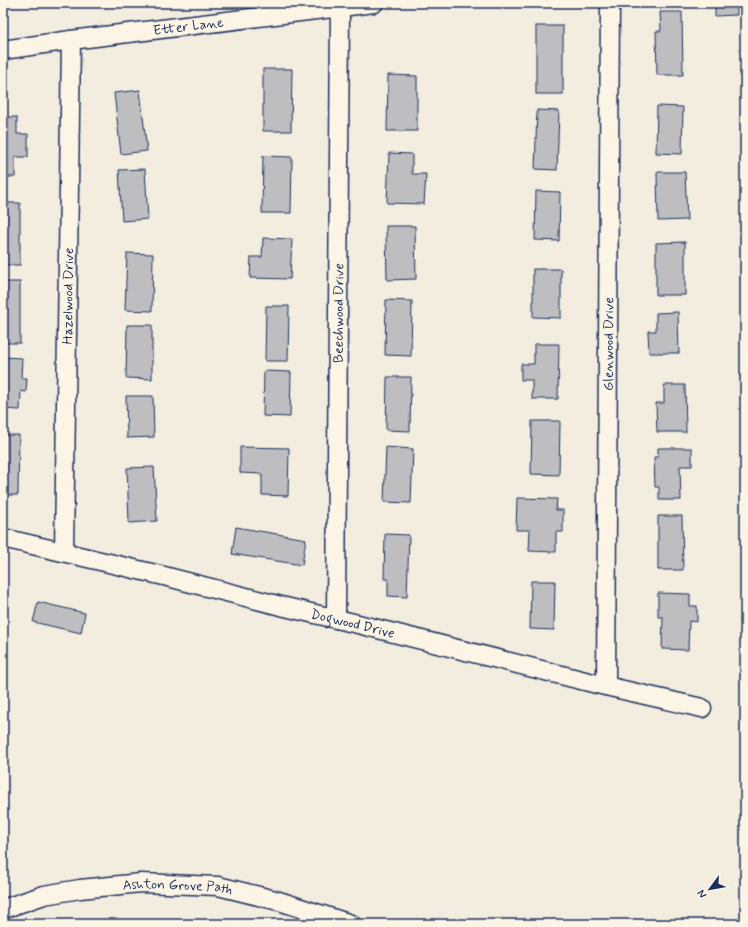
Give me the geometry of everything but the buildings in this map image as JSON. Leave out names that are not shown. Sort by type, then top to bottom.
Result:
[{"type":"street","name":"Etter Lane","points":[[3,50],[71,40],[374,3]]},
{"type":"street","name":"Glenwood Drive","points":[[606,686],[610,3]]},
{"type":"street","name":"Beechwood Drive","points":[[336,619],[340,8]]},
{"type":"street","name":"Hazelwood Drive","points":[[64,552],[71,40]]},
{"type":"street","name":"Dogwood Drive","points":[[3,538],[606,686],[702,708]]},
{"type":"street","name":"Ashton Grove Path","points":[[3,909],[44,896],[80,889],[141,883],[218,886],[279,901],[351,924]]}]
